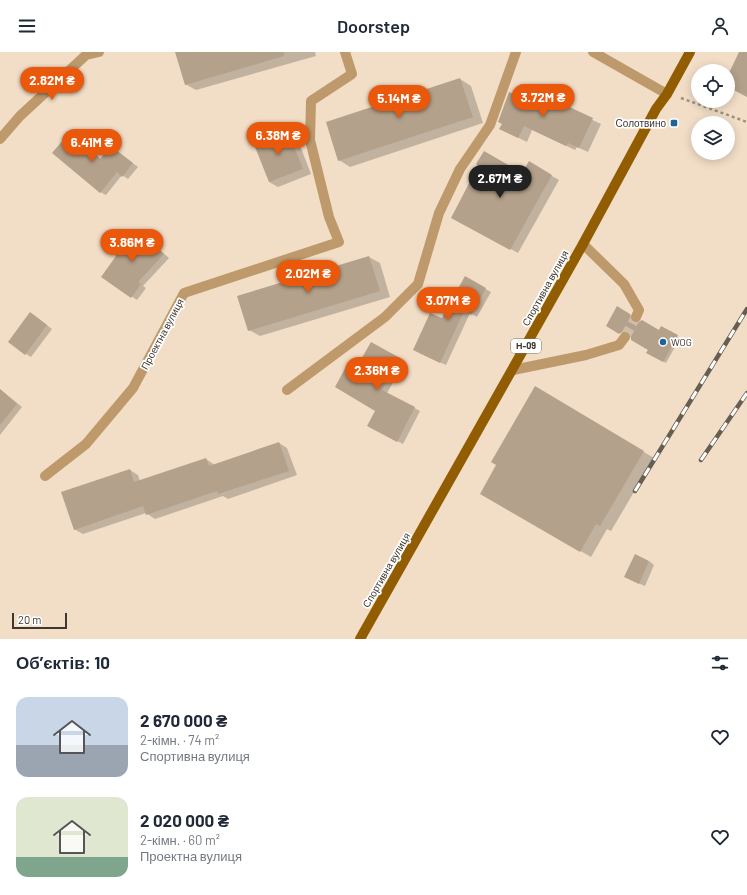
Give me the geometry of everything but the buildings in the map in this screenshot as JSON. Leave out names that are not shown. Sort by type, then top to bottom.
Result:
[{"type":"main road","name":"Спортивна вулиця","points":[[360,639],[584,244],[656,108],[667,94],[690,52]]},
{"type":"street","points":[[0,139],[20,116],[86,55],[99,52]]},
{"type":"street","name":"Проектна вулиця","points":[[46,476],[86,444],[133,388],[184,294],[339,242],[330,217],[310,140],[311,101],[352,74],[346,52]]},
{"type":"street","points":[[287,390],[385,317],[418,284],[439,213],[460,169],[490,125],[516,52]]},
{"type":"street","points":[[593,52],[667,94]]},
{"type":"street","points":[[584,244],[624,284],[639,310],[636,317]]},
{"type":"street","points":[[513,370],[586,355],[619,345],[625,337]]},
{"type":"path","points":[[667,94],[747,122]]},
{"type":"tunnel","points":[[625,337],[636,317]]},
{"type":"railway","points":[[635,491],[747,309]]},
{"type":"railway","points":[[701,460],[747,393]]},
{"type":"place","name":"Солотвино","points":[[674,123]]},
{"type":"place","name":"WOG","points":[[663,342]]}]
